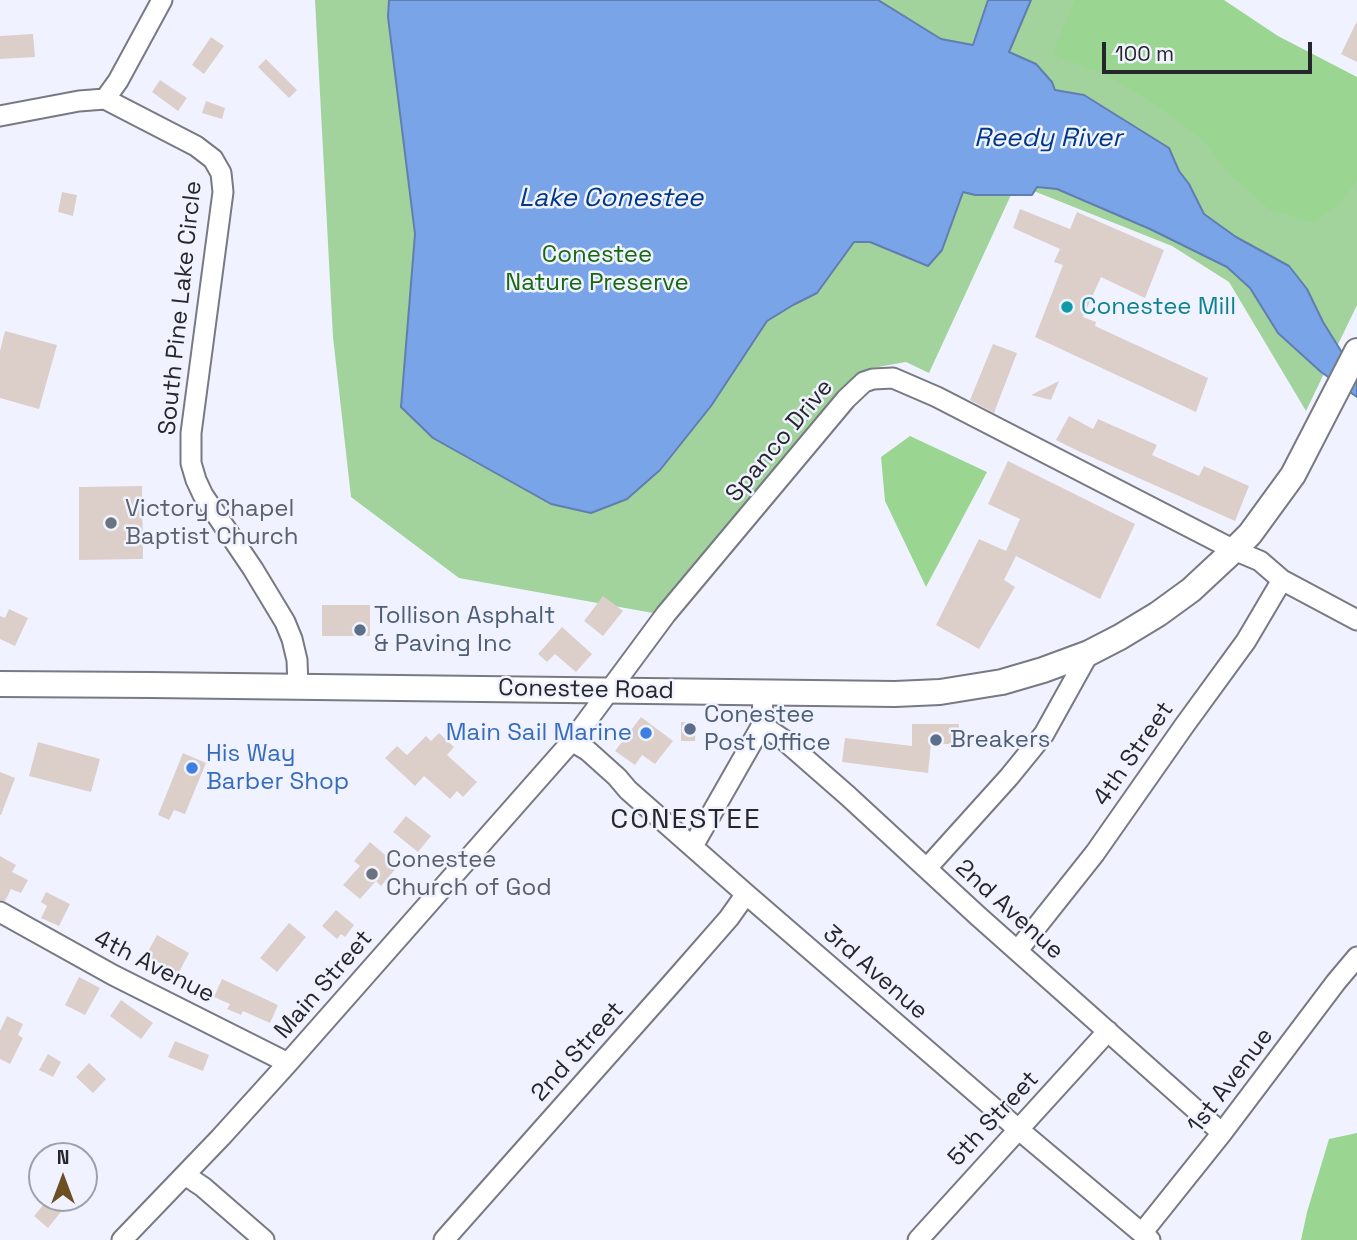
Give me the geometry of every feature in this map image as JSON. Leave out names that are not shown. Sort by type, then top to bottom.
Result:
[{"type":"main road","name":"Conestee Road","points":[[0,684],[895,694],[940,692],[1002,682],[1089,653],[1120,637],[1191,590],[1234,550],[1250,534],[1293,475],[1357,351]]},
{"type":"street","points":[[0,116],[105,99],[118,81],[162,0]]},
{"type":"street","name":"South Pine Lake Circle","points":[[105,99],[196,146],[212,159],[221,173],[223,192],[191,433],[191,463],[203,495],[267,590],[285,622],[297,660],[298,687]]},
{"type":"street","name":"Spanco Drive","points":[[609,690],[666,614],[846,399],[859,386],[873,379],[892,379],[937,397],[1234,550]]},
{"type":"street","points":[[1234,550],[1260,561],[1282,580],[1357,620]]},
{"type":"street","name":"4th Street","points":[[1018,950],[1095,853],[1246,641],[1282,580]]},
{"type":"street","points":[[927,868],[1044,734],[1089,653]]},
{"type":"street","name":"Main Street","points":[[122,1240],[186,1175],[288,1063],[572,741],[609,690]]},
{"type":"street","points":[[693,846],[762,725],[762,694]]},
{"type":"street","name":"2nd Avenue","points":[[762,725],[812,764],[1222,1133]]},
{"type":"street","name":"3rd Avenue","points":[[572,741],[598,760],[628,790],[746,894],[1146,1236]]},
{"type":"street","name":"2nd Street","points":[[444,1240],[729,918],[746,894]]},
{"type":"street","name":"4th Avenue","points":[[0,912],[113,975],[288,1063]]},
{"type":"street","name":"1st Avenue","points":[[1146,1236],[1357,957]]},
{"type":"street","name":"5th Street","points":[[918,1240],[1108,1031]]},
{"type":"street","points":[[186,1175],[264,1240]]},
{"type":"green space","name":"Conestee Nature Preserve","points":[[315,0],[1137,0],[1357,113],[1357,305],[1306,411],[1229,282],[1172,246],[1016,184],[929,373],[906,362],[872,368],[848,386],[653,613],[459,578],[351,497],[333,337]]},
{"type":"green space","points":[[1075,0],[1224,0],[1278,36],[1357,77],[1357,181],[1339,205],[1313,223],[1270,210],[1227,172],[1200,137],[1138,93],[1098,72],[1052,54]]},
{"type":"green space","points":[[910,436],[987,472],[926,587],[885,501],[881,457]]},
{"type":"green space","points":[[1357,1133],[1357,1240],[1301,1240],[1329,1139]]},
{"type":"water","name":"Lake Conestee","points":[[389,0],[878,0],[941,39],[973,45],[988,0],[1031,0],[1009,52],[1036,64],[1052,82],[1055,90],[1084,95],[1169,148],[1204,214],[1236,237],[1289,266],[1307,289],[1346,359],[1357,367],[1357,397],[1321,372],[1278,333],[1250,288],[1227,267],[1150,229],[1057,189],[1037,187],[1032,195],[975,195],[963,192],[942,250],[928,266],[870,242],[854,242],[817,293],[767,321],[711,406],[660,470],[627,499],[591,513],[551,504],[433,438],[401,407],[415,234],[388,17]]},
{"type":"building","points":[[1357,21],[1357,62],[1341,54]]},
{"type":"building","points":[[33,34],[35,57],[0,59],[0,36]]},
{"type":"building","points":[[211,37],[224,46],[204,74],[192,65]]},
{"type":"building","points":[[266,59],[297,90],[289,98],[258,67]]},
{"type":"building","points":[[160,80],[187,98],[178,111],[152,92]]},
{"type":"building","points":[[206,101],[225,108],[222,119],[202,113]]},
{"type":"building","points":[[62,192],[77,195],[73,216],[58,212]]},
{"type":"building","name":"Conestee Mill","points":[[1020,209],[1070,229],[1077,212],[1164,250],[1145,298],[1101,277],[1083,317],[1096,322],[1095,326],[1208,378],[1196,412],[1035,337],[1063,265],[1054,262],[1060,249],[1013,228]]},
{"type":"building","points":[[5,331],[57,345],[39,409],[0,398],[0,351]]},
{"type":"building","points":[[993,344],[1017,353],[994,413],[970,400]]},
{"type":"building","points":[[1059,381],[1051,400],[1031,395]]},
{"type":"building","points":[[1069,416],[1093,429],[1098,419],[1157,445],[1152,455],[1199,476],[1204,466],[1249,486],[1235,521],[1056,440]]},
{"type":"building","points":[[1008,461],[1135,524],[1100,599],[1016,556],[1004,580],[1015,587],[979,649],[936,625],[979,539],[1006,551],[1020,519],[988,504]]},
{"type":"building","name":"Victory Chapel Baptist Church","points":[[142,486],[143,559],[79,560],[79,487]]},
{"type":"building","points":[[603,596],[623,611],[603,636],[584,621]]},
{"type":"building","points":[[322,605],[370,605],[370,636],[322,636]]},
{"type":"building","points":[[9,609],[28,618],[15,646],[0,639],[0,616],[5,618]]},
{"type":"building","points":[[562,627],[592,654],[576,672],[555,654],[547,662],[538,654]]},
{"type":"building","points":[[641,717],[673,741],[655,764],[642,755],[635,765],[615,751]]},
{"type":"building","points":[[681,722],[696,722],[695,741],[681,741]]},
{"type":"building","points":[[912,724],[959,724],[959,744],[931,744],[928,773],[842,762],[845,738],[912,746]]},
{"type":"building","points":[[439,733],[454,747],[447,755],[477,782],[463,797],[457,791],[450,799],[424,776],[415,786],[385,758],[397,746],[407,755],[426,736],[431,741]]},
{"type":"building","points":[[38,742],[100,759],[91,792],[29,776]]},
{"type":"building","points":[[183,753],[206,763],[185,814],[174,810],[169,820],[158,815]]},
{"type":"building","points":[[0,772],[15,778],[1,815],[0,815]]},
{"type":"building","points":[[406,816],[431,836],[418,852],[393,832]]},
{"type":"building","name":"Conestee Church of God","points":[[370,842],[398,866],[381,886],[376,881],[360,899],[343,885],[360,866],[354,861]]},
{"type":"building","points":[[0,856],[16,865],[12,872],[28,880],[21,893],[11,889],[5,901],[0,900]]},
{"type":"building","points":[[46,892],[70,904],[59,926],[41,918],[47,906],[41,902]]},
{"type":"building","points":[[336,910],[354,925],[345,937],[341,934],[337,939],[322,926]]},
{"type":"building","points":[[289,923],[306,937],[277,972],[260,958]]},
{"type":"building","points":[[157,935],[189,953],[178,974],[146,955]]},
{"type":"building","points":[[79,977],[100,988],[85,1015],[65,1005]]},
{"type":"building","points":[[222,979],[278,1005],[270,1023],[243,1011],[241,1015],[227,1009],[230,1004],[214,997]]},
{"type":"building","points":[[121,1000],[153,1023],[141,1039],[110,1016]]},
{"type":"building","points":[[7,1016],[23,1024],[18,1035],[23,1038],[10,1064],[0,1059],[0,1031]]},
{"type":"building","points":[[175,1041],[209,1055],[203,1071],[168,1057]]},
{"type":"building","points":[[48,1054],[61,1062],[53,1077],[39,1070]]},
{"type":"building","points":[[89,1063],[106,1079],[93,1093],[76,1077]]},
{"type":"building","points":[[37,1212],[61,1212],[48,1228],[34,1216]]},
{"type":"place","name":"Conestee Mill","points":[[1067,307]]},
{"type":"place","name":"Victory Chapel Baptist Church","points":[[111,523]]},
{"type":"place","name":"Tollison Asphalt & Paving Inc","points":[[360,630]]},
{"type":"place","name":"Conestee Post Office","points":[[690,729]]},
{"type":"place","name":"Main Sail Marine","points":[[646,733]]},
{"type":"place","name":"Breakers","points":[[936,740]]},
{"type":"place","name":"His Way Barber Shop","points":[[192,768]]},
{"type":"place","name":"Conestee Church of God","points":[[372,874]]},
{"type":"district","name":"CONESTEE","points":[[686,820]]},
{"type":"water label","name":"Reedy River","points":[[1048,139]]}]
